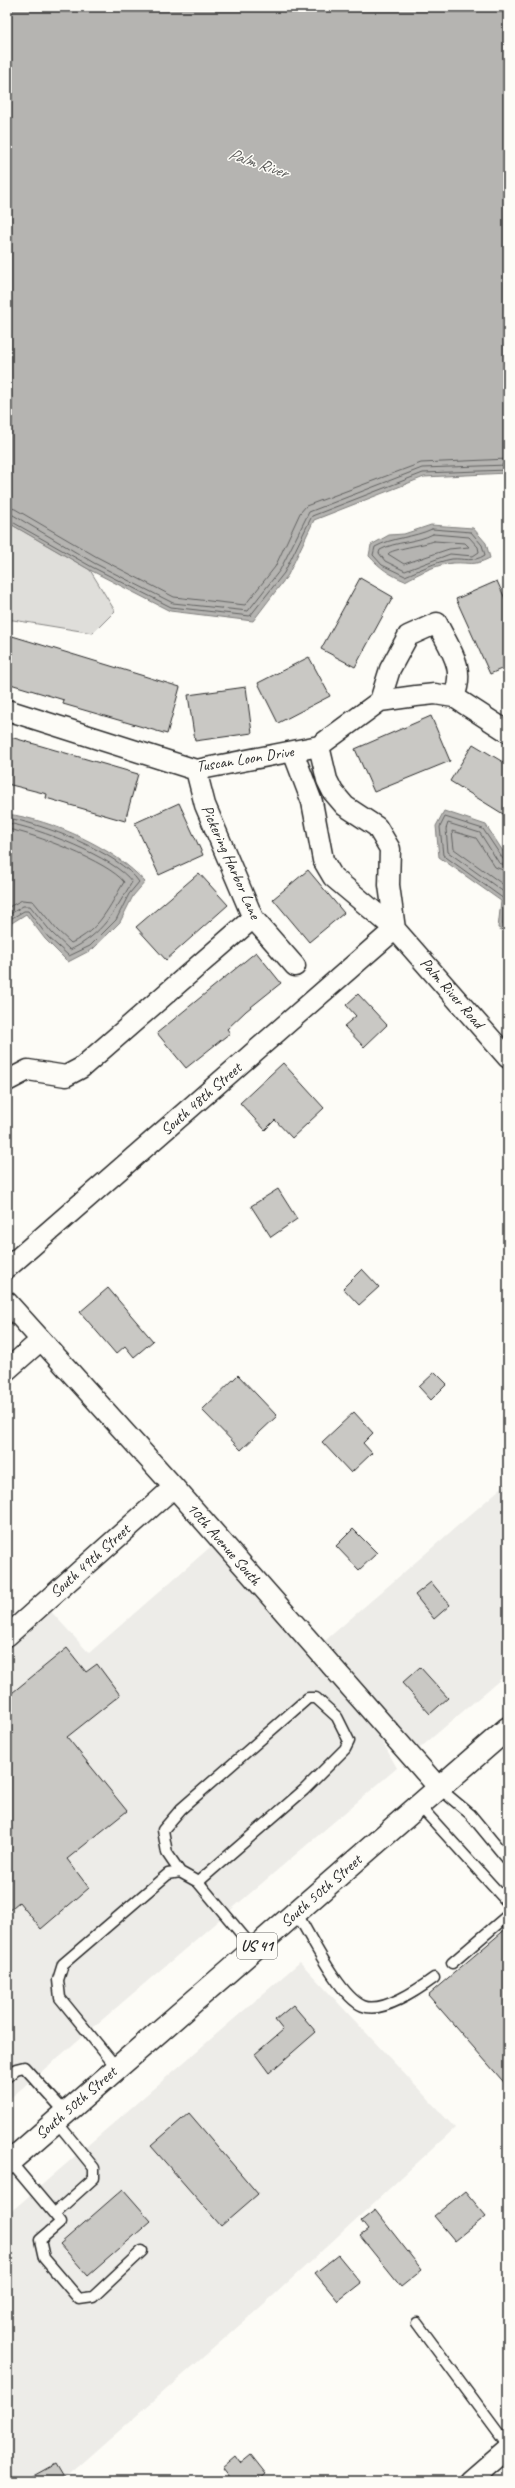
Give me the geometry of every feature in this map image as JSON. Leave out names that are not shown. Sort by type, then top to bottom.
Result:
[{"type":"main road","name":"South 50th Street","points":[[8,2161],[61,2117],[419,1805],[506,1734]]},
{"type":"street","points":[[380,701],[390,669],[408,636],[437,623],[459,670],[459,685],[454,697]]},
{"type":"street","name":"Tuscan Loon Drive","points":[[7,710],[196,770],[318,746],[380,701],[435,694],[454,697],[508,732]]},
{"type":"street","points":[[318,746],[327,780],[333,792],[345,806],[378,827],[390,849],[389,885],[395,929]]},
{"type":"street","name":"Palm River Road","points":[[293,752],[312,802],[323,860],[333,876],[395,929],[508,1058]]},
{"type":"street","name":"Pickering Harbor Lane","points":[[196,770],[205,805],[253,918],[295,966]]},
{"type":"street","points":[[315,818],[345,806]]},
{"type":"street","points":[[7,1081],[28,1070],[66,1076],[80,1068],[253,918]]},
{"type":"street","name":"South 48th Street","points":[[7,1268],[395,929]]},
{"type":"street","name":"10th Avenue South","points":[[7,1302],[174,1487],[439,1788]]},
{"type":"street","points":[[7,1370],[41,1340]]},
{"type":"street","name":"South 49th Street","points":[[7,1636],[174,1487]]},
{"type":"street","points":[[470,2481],[508,2447]]},
{"type":"lane","points":[[198,1882],[304,1790],[345,1749],[349,1741],[337,1717],[316,1698],[308,1698],[302,1703],[181,1809],[163,1830],[167,1853],[180,1872],[198,1882],[254,1949]]},
{"type":"lane","points":[[439,1788],[470,1814],[508,1860]]},
{"type":"lane","points":[[419,1805],[508,1903]]},
{"type":"lane","points":[[117,2068],[60,1998],[58,1980],[63,1964],[168,1874],[180,1872]]},
{"type":"lane","points":[[296,1912],[340,1985],[350,1997],[363,2006],[376,2007],[388,2004],[422,1987],[434,1978]]},
{"type":"lane","points":[[452,1963],[508,1915]]},
{"type":"lane","points":[[7,2077],[16,2069],[24,2067],[61,2117],[94,2168],[94,2178],[55,2213]]},
{"type":"lane","points":[[8,2161],[55,2213],[61,2222],[40,2240],[44,2258],[79,2299],[93,2297],[142,2251]]},
{"type":"lane","points":[[417,2323],[508,2447]]},
{"type":"shaded area","points":[[7,522],[90,570],[115,611],[93,633],[7,619]]},
{"type":"shaded area","points":[[508,1482],[508,1673],[420,1748],[391,1725],[319,1646]]},
{"type":"shaded area","points":[[216,1542],[377,1732],[397,1768],[7,2101],[7,1639],[45,1605],[89,1653]]},
{"type":"shaded area","points":[[300,1962],[455,2128],[274,2295],[62,2481],[7,2481],[7,2215]]},
{"type":"water","name":"Palm River","points":[[7,7],[508,7],[508,473],[424,477],[314,520],[288,575],[253,621],[170,611],[90,570],[7,522]]},
{"type":"water","points":[[431,525],[473,528],[486,543],[490,558],[475,563],[453,563],[441,565],[405,581],[386,571],[369,556],[371,545],[389,535],[404,534]]},
{"type":"water","points":[[444,811],[486,825],[508,859],[508,933],[498,928],[501,901],[439,857],[436,826]]},
{"type":"water","points":[[7,814],[43,822],[82,838],[117,858],[145,882],[133,896],[120,922],[93,949],[68,962],[45,939],[26,914],[7,926]]},
{"type":"building","points":[[360,578],[393,597],[355,667],[321,649]]},
{"type":"building","points":[[497,581],[508,605],[508,666],[490,674],[456,599]]},
{"type":"building","points":[[9,635],[180,687],[167,734],[63,704],[64,700],[7,683],[7,644]]},
{"type":"building","points":[[309,657],[330,696],[278,723],[258,683]]},
{"type":"building","points":[[246,687],[252,733],[195,741],[188,695]]},
{"type":"building","points":[[431,716],[450,761],[374,792],[355,749]]},
{"type":"building","points":[[7,736],[138,774],[125,821],[46,798],[47,794],[7,784]]},
{"type":"building","points":[[473,744],[508,765],[508,817],[450,781]]},
{"type":"building","points":[[179,803],[203,855],[159,875],[135,823]]},
{"type":"building","points":[[308,870],[344,913],[309,942],[273,899]]},
{"type":"building","points":[[199,873],[228,905],[166,960],[136,927]]},
{"type":"building","points":[[256,952],[281,983],[246,1011],[227,1029],[230,1033],[186,1068],[157,1033]]},
{"type":"building","points":[[358,994],[387,1025],[364,1047],[344,1026],[356,1016],[346,1005]]},
{"type":"building","points":[[283,1063],[324,1108],[292,1138],[275,1120],[265,1130],[240,1103]]},
{"type":"building","points":[[278,1189],[297,1219],[271,1237],[251,1206]]},
{"type":"building","points":[[362,1269],[379,1287],[359,1305],[343,1288]]},
{"type":"building","points":[[108,1288],[153,1341],[134,1357],[125,1346],[116,1354],[80,1312]]},
{"type":"building","points":[[435,1372],[447,1384],[431,1400],[419,1387]]},
{"type":"building","points":[[238,1375],[277,1416],[241,1450],[202,1410]]},
{"type":"building","points":[[354,1412],[373,1433],[363,1443],[372,1453],[351,1473],[322,1442]]},
{"type":"building","points":[[353,1529],[377,1553],[359,1570],[336,1546]]},
{"type":"building","points":[[431,1582],[450,1605],[434,1619],[415,1595]]},
{"type":"building","points":[[67,1648],[86,1672],[97,1664],[120,1695],[67,1737],[127,1811],[67,1859],[89,1888],[41,1929],[19,1902],[7,1912],[7,1697]]},
{"type":"building","points":[[420,1667],[448,1698],[430,1714],[402,1683]]},
{"type":"building","points":[[508,1927],[508,2087],[428,1995]]},
{"type":"building","points":[[293,2005],[316,2032],[269,2073],[255,2054],[283,2030],[275,2020]]},
{"type":"building","points":[[189,2113],[258,2194],[221,2226],[151,2146]]},
{"type":"building","points":[[123,2189],[151,2221],[88,2276],[60,2244]]},
{"type":"building","points":[[465,2191],[486,2216],[455,2241],[434,2216]]},
{"type":"building","points":[[375,2210],[422,2270],[401,2287],[360,2236],[368,2230],[361,2221]]},
{"type":"building","points":[[338,2255],[361,2283],[338,2301],[315,2273]]},
{"type":"building","points":[[251,2455],[266,2474],[258,2481],[232,2481],[222,2468],[235,2457],[240,2464]]},
{"type":"building","points":[[56,2464],[66,2481],[25,2481]]}]
